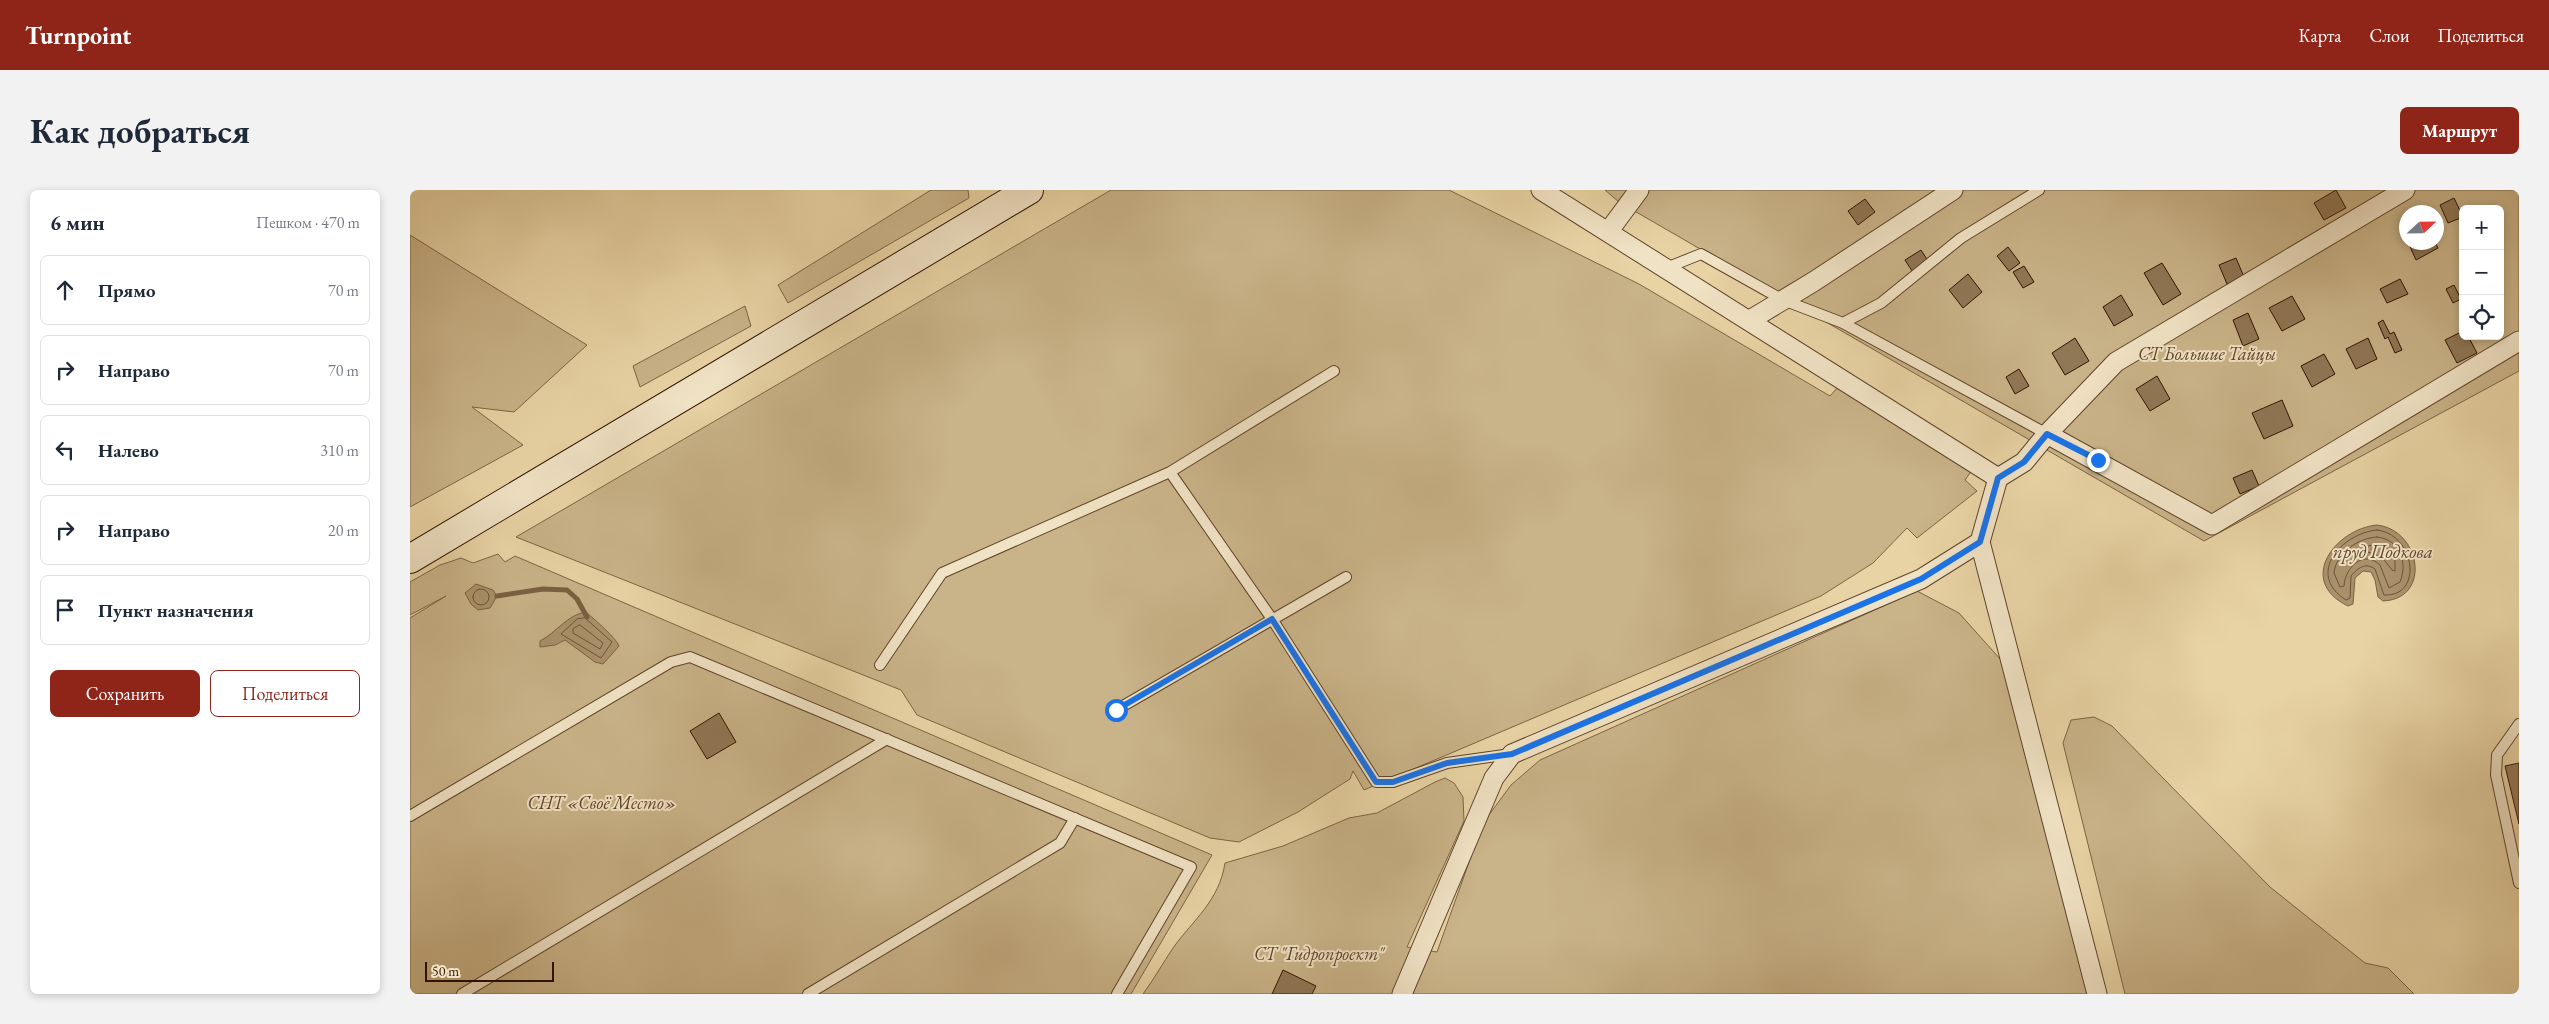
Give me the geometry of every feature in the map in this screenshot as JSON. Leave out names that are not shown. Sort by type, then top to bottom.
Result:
[{"type":"main road","points":[[410,559],[1029,190]]},
{"type":"street","points":[[1541,190],[1998,478]]},
{"type":"street","points":[[1608,232],[1639,190]]},
{"type":"street","points":[[1750,320],[1953,190]]},
{"type":"street","points":[[2097,994],[1980,542],[1998,478],[2024,462],[2047,434],[2116,362],[2404,190]]},
{"type":"street","points":[[2047,434],[2212,525],[2519,340]]},
{"type":"street","points":[[1402,994],[1494,778],[1512,754],[1921,579],[1980,542]]},
{"type":"lane","points":[[1843,323],[1881,303],[1961,238],[2038,190]]},
{"type":"lane","points":[[1666,268],[1701,254],[1784,300],[1843,323],[2047,434]]},
{"type":"lane","points":[[880,665],[942,573],[1170,472],[1334,370]]},
{"type":"lane","points":[[1170,472],[1272,619],[1376,782],[1393,782],[1447,763],[1512,754]]},
{"type":"lane","points":[[1116,710],[1346,577]]},
{"type":"lane","points":[[410,816],[670,662],[690,657],[1191,867],[1117,994]]},
{"type":"lane","points":[[2519,724],[2497,755],[2496,775],[2519,882]]},
{"type":"lane","points":[[462,994],[887,740]]},
{"type":"lane","points":[[808,994],[1060,842],[1075,818]]},
{"type":"green space","points":[[931,190],[968,190],[969,198],[788,303],[778,285]]},
{"type":"green space","points":[[1111,190],[1449,190],[1639,284],[1830,396],[1839,386],[1975,466],[1965,480],[1977,491],[1917,538],[1907,528],[1873,563],[1821,596],[1364,790],[1353,771],[1350,779],[1298,812],[1239,842],[1210,838],[917,715],[901,690],[516,537]]},
{"type":"green space","name":"СТ Большие Тайцы","points":[[1605,190],[2519,190],[2519,371],[2204,541],[1619,202]]},
{"type":"green space","points":[[410,235],[587,345],[514,412],[472,407],[523,445],[410,507]]},
{"type":"green space","points":[[745,306],[751,326],[640,387],[633,366]]},
{"type":"green space","name":"СНТ «Своё Место»","points":[[498,554],[505,562],[515,556],[1212,855],[1131,994],[410,994],[410,618],[446,596],[410,615],[410,582],[440,565],[461,558],[473,563]]},
{"type":"green space","name":"СТ \"Гидропроект\"","points":[[1917,591],[1959,613],[2001,660],[2091,994],[1143,994],[1173,948],[1205,909],[1217,888],[1225,863],[1283,846],[1349,818],[1377,813],[1445,778],[1454,783],[1463,797],[1464,821],[1407,947],[1437,952],[1483,823],[1511,785],[1540,760]]},
{"type":"green space","points":[[2094,717],[2112,726],[2270,887],[2365,963],[2388,968],[2414,994],[2125,994],[2063,743],[2071,720]]},
{"type":"water","name":"пруд Подкова","points":[[2377,525],[2392,530],[2403,539],[2411,551],[2415,564],[2414,577],[2409,589],[2399,597],[2383,601],[2378,597],[2375,580],[2371,572],[2363,571],[2355,578],[2353,604],[2348,606],[2333,596],[2325,583],[2323,570],[2327,558],[2347,536]]},
{"type":"water","points":[[476,584],[493,590],[497,596],[490,608],[478,610],[471,604],[465,593]]},
{"type":"water","points":[[586,612],[619,646],[603,664],[595,662],[565,640],[555,645],[540,647],[540,641],[568,620]]},
{"type":"building","points":[[2336,190],[2346,208],[2324,220],[2314,203]]},
{"type":"building","points":[[2454,198],[2459,209],[2459,219],[2448,223],[2444,214],[2444,205],[2440,205]]},
{"type":"building","points":[[1865,199],[1875,212],[1858,225],[1848,211]]},
{"type":"building","points":[[2008,247],[2020,263],[2009,271],[1997,256]]},
{"type":"building","points":[[1921,250],[1930,264],[1914,274],[1905,260]]},
{"type":"building","points":[[2412,250],[2434,250],[2416,260]]},
{"type":"building","points":[[2236,258],[2244,277],[2227,284],[2219,265]]},
{"type":"building","points":[[2162,263],[2181,294],[2163,305],[2144,273]]},
{"type":"building","points":[[2024,266],[2034,282],[2023,288],[2013,272]]},
{"type":"building","points":[[1968,274],[1982,292],[1963,308],[1949,290]]},
{"type":"building","points":[[2400,279],[2408,294],[2387,303],[2380,289]]},
{"type":"building","points":[[2454,285],[2459,295],[2459,300],[2453,303],[2446,289]]},
{"type":"building","points":[[2121,295],[2133,315],[2114,326],[2103,307]]},
{"type":"building","points":[[2292,296],[2305,319],[2282,331],[2269,308]]},
{"type":"building","points":[[2248,313],[2259,339],[2243,346],[2233,320]]},
{"type":"building","points":[[2383,320],[2390,334],[2394,332],[2402,350],[2395,353],[2388,337],[2385,339],[2378,323]]},
{"type":"building","points":[[2459,333],[2459,340],[2470,340],[2477,353],[2457,363],[2445,340]]},
{"type":"building","points":[[2075,338],[2089,361],[2065,375],[2052,353]]},
{"type":"building","points":[[2368,338],[2377,359],[2356,369],[2346,349]]},
{"type":"building","points":[[2324,354],[2335,374],[2312,387],[2301,366]]},
{"type":"building","points":[[2019,369],[2029,386],[2015,394],[2006,377]]},
{"type":"building","points":[[2157,376],[2170,399],[2150,411],[2136,389]]},
{"type":"building","points":[[2282,400],[2293,426],[2264,439],[2252,413]]},
{"type":"building","points":[[2252,470],[2259,486],[2240,494],[2233,478]]},
{"type":"building","points":[[719,713],[736,742],[707,759],[690,731]]},
{"type":"building","points":[[2519,763],[2519,824],[2505,766]]},
{"type":"building","points":[[1283,970],[1316,986],[1312,994],[1272,994]]},
{"type":"waterway","points":[[497,596],[543,589],[567,590],[577,599],[587,617]]},
{"type":"route","points":[[1116,710],[1272,619],[1360,760],[1376,782],[1393,782],[1447,763],[1512,754],[1921,579],[1980,542],[1998,478],[2024,462],[2047,434],[2098,460]]}]
